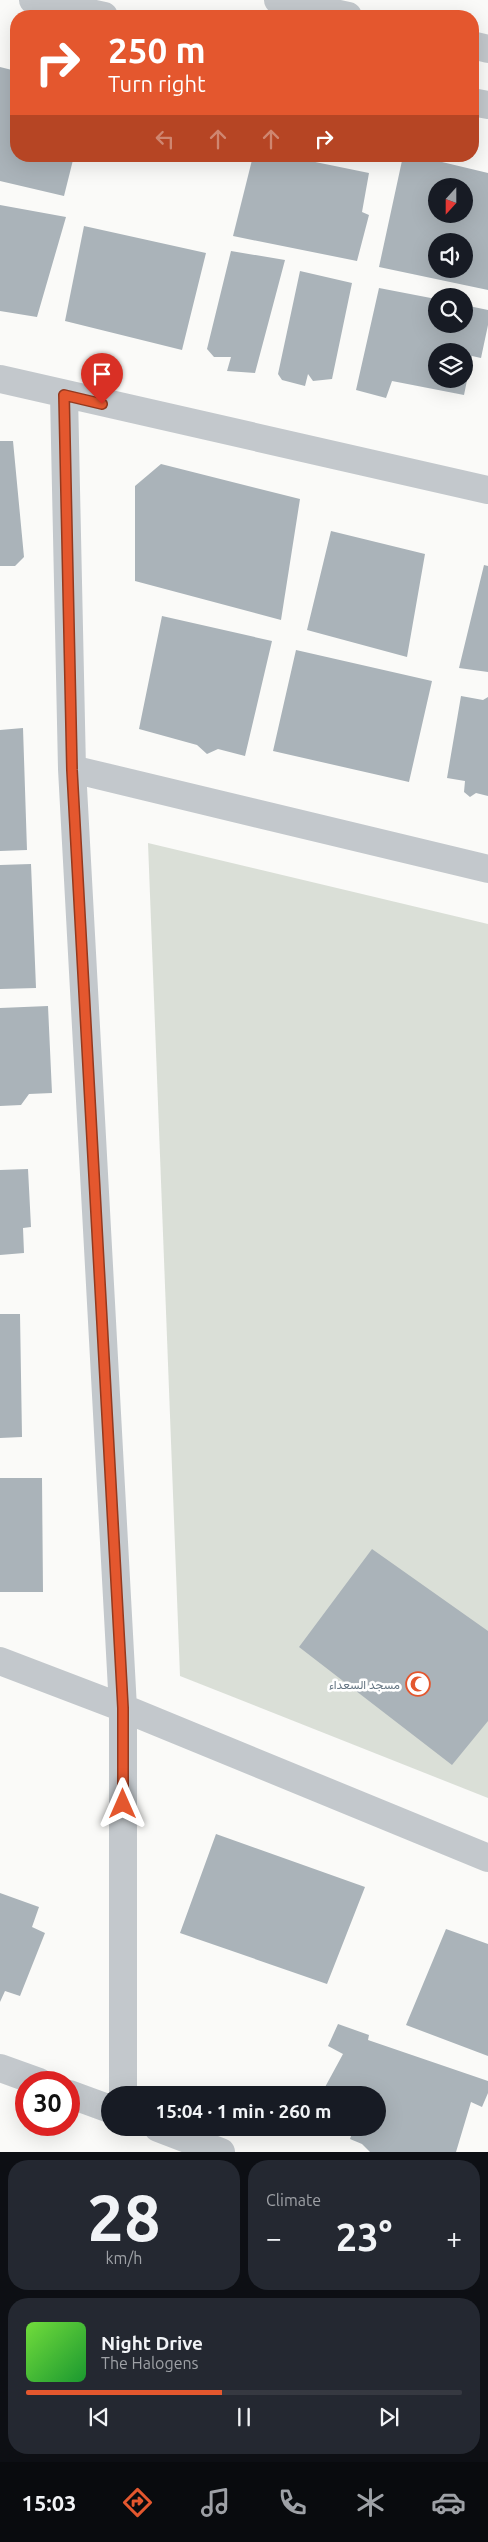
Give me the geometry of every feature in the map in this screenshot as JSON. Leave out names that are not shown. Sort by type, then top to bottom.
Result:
[{"type":"street","points":[[33,0],[77,10]]},
{"type":"street","points":[[278,0],[322,10]]},
{"type":"street","points":[[0,379],[488,490]]},
{"type":"street","points":[[64,395],[72,770],[123,1708],[123,2086]]},
{"type":"street","points":[[72,770],[488,869]]},
{"type":"street","points":[[0,1661],[123,1708],[488,1858]]},
{"type":"street","points":[[0,2068],[15,2073]]},
{"type":"street","points":[[80,2098],[101,2106]]},
{"type":"street","points":[[179,2136],[221,2152]]},
{"type":"shaded area","points":[[148,843],[488,924],[488,1798],[180,1676]]},
{"type":"building","points":[[0,67],[10,70],[10,162],[72,162],[64,196],[0,181]]},
{"type":"building","points":[[252,162],[315,162],[369,173],[362,212],[369,215],[357,261],[233,236]]},
{"type":"building","points":[[402,162],[442,162],[488,173],[488,290],[431,278],[473,278],[473,233],[428,233],[428,277],[379,267]]},
{"type":"building","points":[[0,205],[66,217],[37,317],[0,311]]},
{"type":"building","points":[[84,226],[206,253],[182,350],[65,321]]},
{"type":"building","points":[[231,251],[285,260],[255,373],[227,371],[231,357],[214,357],[207,349]]},
{"type":"building","points":[[300,271],[352,283],[332,379],[313,381],[308,374],[305,386],[282,380],[278,374]]},
{"type":"building","points":[[379,288],[428,297],[428,333],[473,333],[473,307],[488,310],[488,325],[481,358],[473,356],[473,343],[428,343],[428,388],[392,381],[386,398],[356,390]]},
{"type":"building","points":[[428,388],[465,388],[464,395]]},
{"type":"building","points":[[0,441],[13,441],[24,557],[15,566],[0,566]]},
{"type":"building","points":[[161,464],[300,499],[281,620],[135,581],[135,486]]},
{"type":"building","points":[[331,531],[425,554],[407,657],[307,630]]},
{"type":"building","points":[[484,565],[488,566],[488,672],[459,668]]},
{"type":"building","points":[[162,616],[272,641],[245,756],[218,749],[207,754],[197,745],[139,729]]},
{"type":"building","points":[[296,650],[432,681],[409,782],[273,751]]},
{"type":"building","points":[[461,696],[483,700],[488,697],[488,796],[476,793],[470,797],[464,792],[465,781],[447,778]]},
{"type":"building","points":[[23,728],[27,850],[0,851],[0,730]]},
{"type":"building","points":[[31,864],[36,988],[0,989],[0,865]]},
{"type":"building","points":[[48,1006],[52,1093],[29,1094],[21,1105],[0,1106],[0,1008]]},
{"type":"building","points":[[28,1169],[31,1227],[23,1228],[24,1253],[0,1255],[0,1170]]},
{"type":"building","points":[[0,1314],[20,1314],[22,1437],[0,1438]]},
{"type":"building","points":[[0,1478],[42,1478],[43,1592],[0,1592]]},
{"type":"building","name":"مسجد السعداء","points":[[372,1549],[488,1631],[488,1721],[452,1765],[299,1647]]},
{"type":"building","points":[[216,1834],[365,1887],[327,1984],[180,1933]]},
{"type":"building","points":[[0,1893],[39,1907],[32,1927],[45,1933],[20,1996],[5,1991],[0,2002]]},
{"type":"building","points":[[446,1929],[488,1944],[488,2056],[406,2025]]},
{"type":"building","points":[[338,2024],[369,2035],[368,2040],[488,2081],[488,2093],[482,2107],[471,2102],[456,2152],[370,2152],[362,2144],[350,2139],[351,2136],[386,2136],[386,2086],[326,2086],[343,2054],[328,2046]]},
{"type":"place","name":"مسجد السعداء","points":[[418,1684]]},
{"type":"route","points":[[102,404],[64,395],[72,770],[123,1708],[123,1804]]}]
